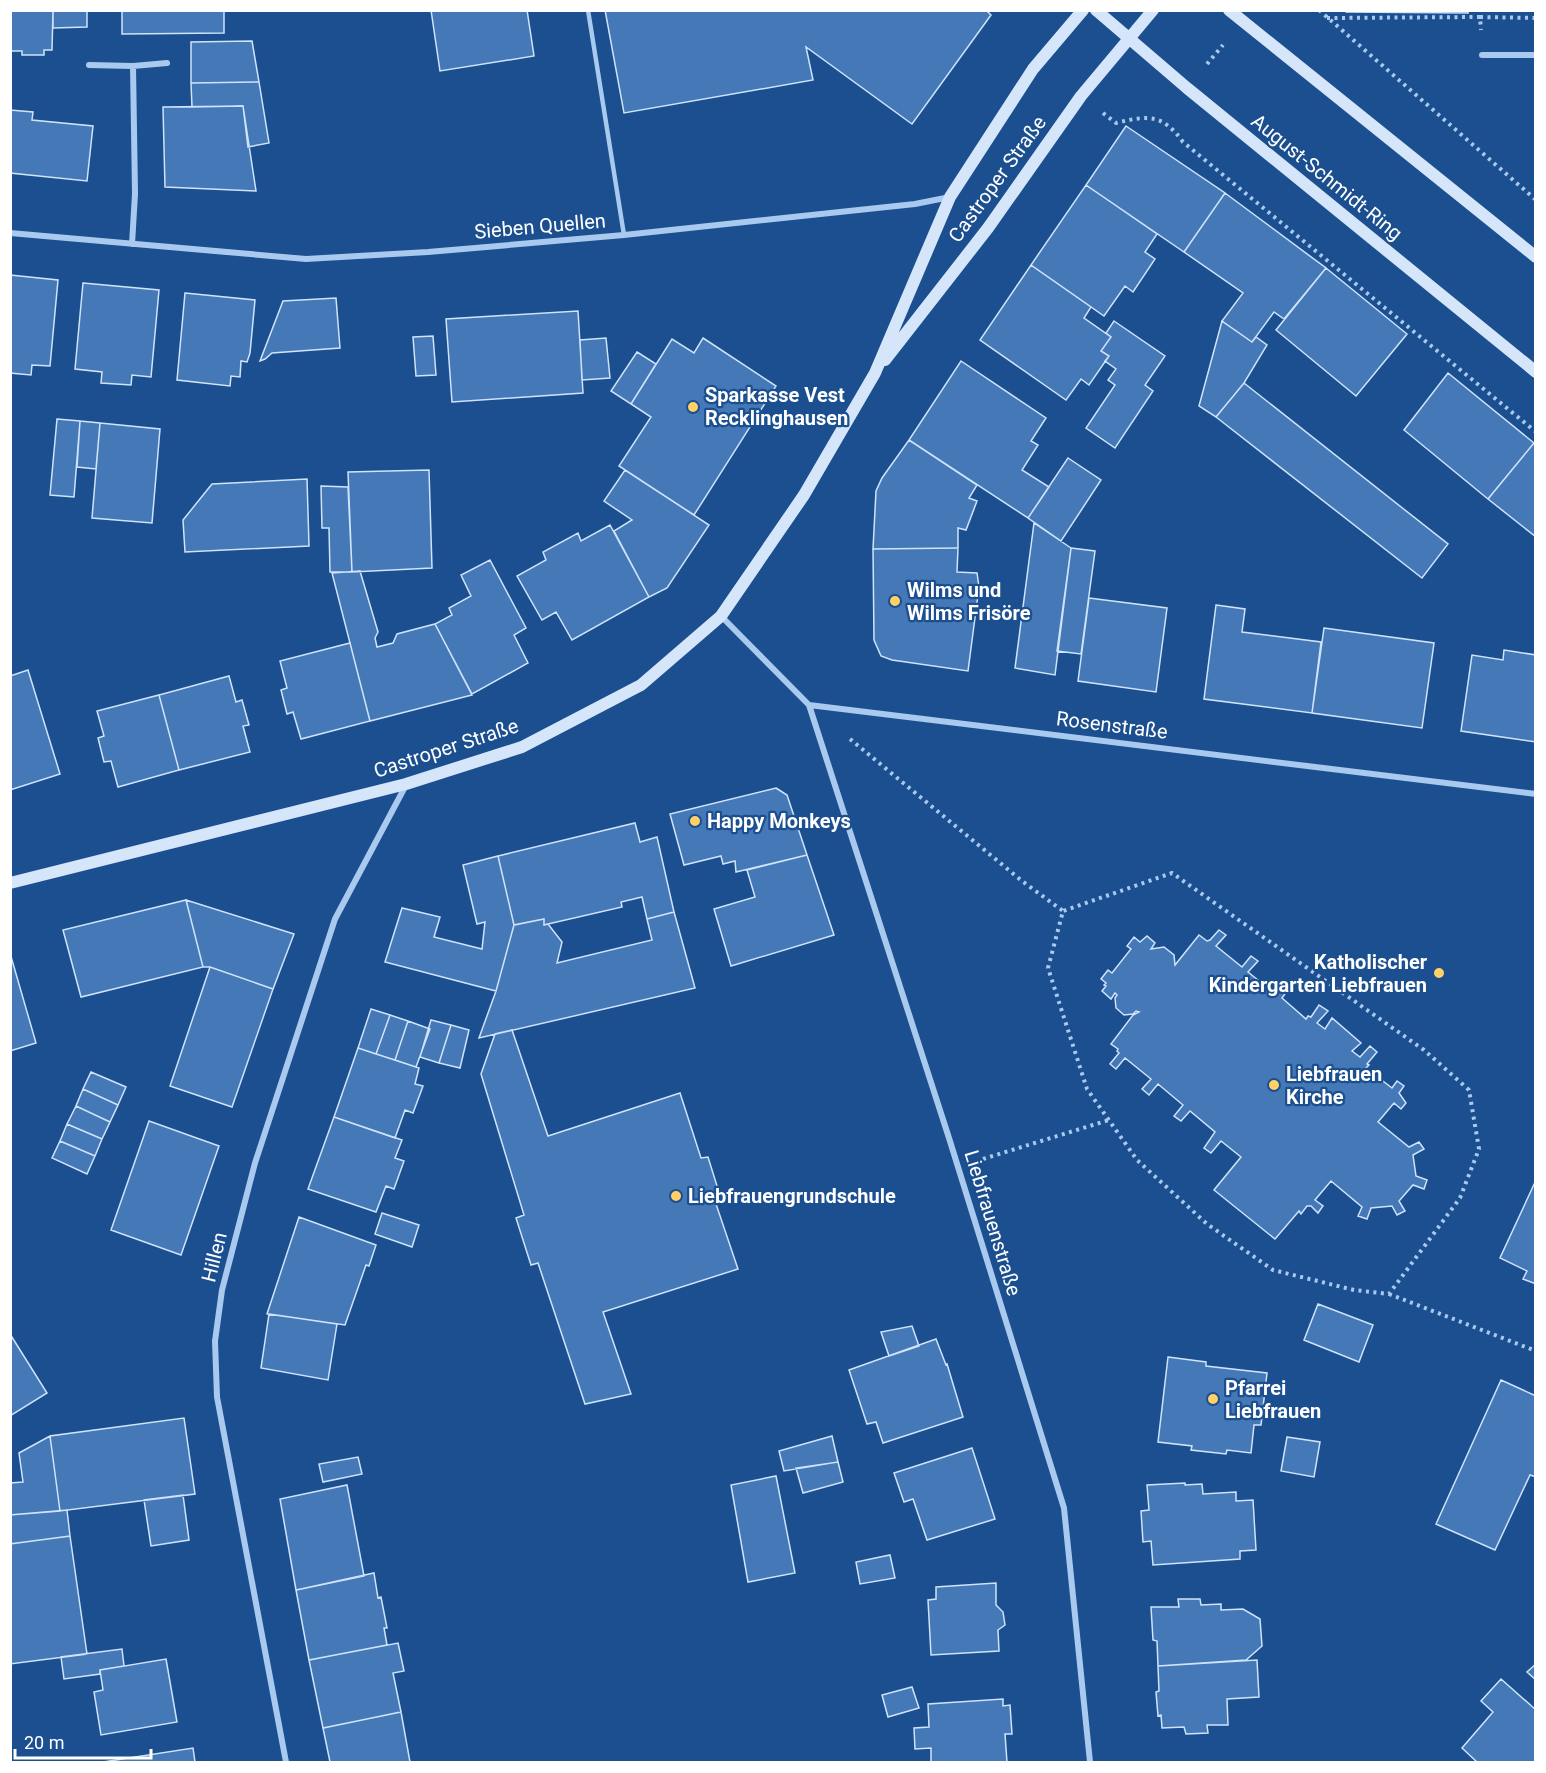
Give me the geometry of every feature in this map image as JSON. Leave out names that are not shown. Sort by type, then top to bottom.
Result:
[{"type":"main road","name":"Castroper Straße","points":[[10,883],[406,784],[522,747],[641,685],[721,616],[804,495],[875,372],[950,197],[1033,69],[1083,10]]},
{"type":"main road","name":"August-Schmidt-Ring","points":[[1096,10],[1128,39],[1536,372]]},
{"type":"main road","name":"Castroper Straße","points":[[875,372],[988,228],[1081,96],[1152,10]]},
{"type":"main road","points":[[1229,10],[1536,257]]},
{"type":"street","points":[[1482,55],[1536,55]]},
{"type":"street","points":[[89,65],[133,66],[167,63]]},
{"type":"street","points":[[132,244],[135,194],[133,66]]},
{"type":"street","name":"Sieben Quellen","points":[[10,233],[306,259],[428,252],[624,235],[915,204],[950,197]]},
{"type":"street","points":[[721,616],[809,705]]},
{"type":"street","name":"Rosenstraße","points":[[809,705],[1536,794]]},
{"type":"street","name":"Liebfrauenstraße","points":[[809,705],[958,1167],[1064,1508],[1090,1762]]},
{"type":"street","name":"Hillen","points":[[286,1762],[217,1397],[215,1341],[222,1290],[255,1163],[335,919],[406,784]]},
{"type":"lane","points":[[588,10],[624,235]]},
{"type":"path","points":[[1319,10],[1536,200]]},
{"type":"path","points":[[1480,17],[1482,55]]},
{"type":"path","points":[[1327,18],[1536,18]]},
{"type":"path","points":[[1081,96],[1116,123],[1139,117],[1160,120],[1174,129],[1183,142],[1536,432]]},
{"type":"path","points":[[809,705],[1022,881],[1063,911]]},
{"type":"path","points":[[1063,911],[1172,873],[1424,1050],[1469,1090],[1479,1149],[1464,1188],[1460,1198],[1389,1294]]},
{"type":"path","points":[[1063,911],[1048,968],[1087,1089],[1137,1160],[1207,1224],[1273,1270],[1353,1290],[1389,1294],[1536,1351]]},
{"type":"path","points":[[958,1167],[1109,1120]]},
{"type":"building","points":[[10,10],[53,10],[52,50],[44,50],[44,55],[22,55],[22,51],[10,51]]},
{"type":"building","points":[[53,10],[87,10],[87,27],[53,28]]},
{"type":"building","points":[[122,10],[224,10],[224,33],[122,34]]},
{"type":"building","points":[[431,10],[527,10],[534,56],[440,71]]},
{"type":"building","points":[[605,10],[986,10],[991,15],[912,124],[806,47],[813,80],[624,113]]},
{"type":"building","points":[[1344,10],[1468,10],[1468,13],[1346,12]]},
{"type":"building","points":[[252,41],[259,82],[191,83],[191,42]]},
{"type":"building","points":[[259,82],[269,143],[248,147],[243,106],[192,107],[191,83]]},
{"type":"building","points":[[243,106],[256,191],[165,187],[163,107]]},
{"type":"building","points":[[10,110],[33,112],[32,120],[93,126],[87,181],[10,173]]},
{"type":"building","points":[[1126,126],[1225,193],[1184,252],[1086,185]]},
{"type":"building","points":[[1086,185],[1157,234],[1145,252],[1155,259],[1133,292],[1125,286],[1104,316],[1031,265]]},
{"type":"building","points":[[1225,193],[1326,268],[1284,319],[1274,312],[1252,342],[1222,321],[1243,293],[1184,252]]},
{"type":"building","points":[[1031,265],[1091,307],[1084,318],[1111,337],[1101,351],[1109,356],[1089,385],[1081,379],[1066,400],[980,340]]},
{"type":"building","points":[[1326,268],[1407,334],[1356,396],[1276,330]]},
{"type":"building","points":[[10,275],[58,280],[50,366],[32,365],[31,375],[10,373]]},
{"type":"building","points":[[83,283],[159,290],[151,377],[132,375],[131,385],[101,383],[102,372],[75,369]]},
{"type":"building","points":[[185,293],[255,300],[250,353],[247,362],[241,361],[240,377],[231,376],[230,386],[177,380]]},
{"type":"building","points":[[336,298],[340,348],[272,353],[260,361],[283,301]]},
{"type":"building","points":[[578,311],[583,393],[452,402],[446,319]]},
{"type":"building","points":[[1114,321],[1165,356],[1145,385],[1153,391],[1115,448],[1086,428],[1115,385],[1108,380],[1116,369],[1105,361],[1109,356],[1101,351],[1111,337],[1106,333]]},
{"type":"building","points":[[1222,321],[1252,342],[1256,337],[1267,345],[1244,383],[1216,417],[1199,406]]},
{"type":"building","points":[[433,336],[436,375],[416,376],[413,337]]},
{"type":"building","points":[[606,338],[610,378],[582,380],[580,340]]},
{"type":"building","points":[[703,338],[776,386],[694,515],[619,466],[651,417],[631,404],[672,339],[694,353]]},
{"type":"building","points":[[637,352],[656,364],[631,404],[611,391]]},
{"type":"building","points":[[961,361],[1046,418],[1031,441],[1038,445],[1022,470],[1049,487],[1028,518],[909,440]]},
{"type":"building","points":[[1448,373],[1534,443],[1488,499],[1404,430]]},
{"type":"building","points":[[1244,383],[1448,544],[1422,578],[1216,417]]},
{"type":"building","points":[[57,419],[80,421],[74,497],[50,495]]},
{"type":"building","points":[[80,421],[100,423],[96,469],[77,467]]},
{"type":"building","points":[[100,423],[160,429],[152,523],[92,518]]},
{"type":"building","points":[[909,440],[977,485],[969,498],[977,501],[966,530],[958,528],[958,548],[873,549],[876,491],[882,478]]},
{"type":"building","points":[[1534,443],[1536,444],[1536,537],[1488,499]]},
{"type":"building","points":[[1068,458],[1101,480],[1061,541],[1028,518]]},
{"type":"building","points":[[429,470],[432,568],[352,572],[348,472]]},
{"type":"building","points":[[625,470],[709,525],[667,588],[649,597],[614,531],[632,520],[604,501]]},
{"type":"building","points":[[307,479],[309,546],[185,552],[183,520],[212,484]]},
{"type":"building","points":[[321,486],[348,487],[352,572],[330,572],[329,528],[322,528]]},
{"type":"building","points":[[1034,523],[1071,548],[1055,675],[1015,668]]},
{"type":"building","points":[[610,525],[649,597],[572,640],[556,612],[542,620],[517,576],[546,560],[543,552],[578,533],[581,541]]},
{"type":"building","points":[[958,548],[957,572],[977,573],[979,587],[968,671],[892,660],[881,656],[874,640],[873,549]]},
{"type":"building","points":[[1071,548],[1095,551],[1081,654],[1057,651]]},
{"type":"building","points":[[490,560],[526,628],[514,635],[528,663],[472,694],[435,624],[452,615],[449,608],[471,596],[461,575]]},
{"type":"building","points":[[360,571],[378,632],[375,638],[377,647],[393,643],[397,634],[435,624],[472,695],[370,721],[332,573]]},
{"type":"building","points":[[1089,598],[1167,608],[1156,692],[1078,681]]},
{"type":"building","points":[[1216,605],[1245,609],[1242,632],[1321,642],[1312,713],[1204,699]]},
{"type":"building","points":[[1324,628],[1434,643],[1422,728],[1312,713]]},
{"type":"building","points":[[350,643],[370,721],[301,739],[293,712],[287,714],[281,690],[287,688],[280,661]]},
{"type":"building","points":[[1504,650],[1536,655],[1536,742],[1461,731],[1472,655],[1503,660]]},
{"type":"building","points":[[28,670],[60,774],[10,790],[10,676]]},
{"type":"building","points":[[229,676],[236,702],[242,700],[249,725],[243,726],[250,752],[179,770],[159,695]]},
{"type":"building","points":[[159,695],[179,770],[118,787],[111,761],[104,762],[98,738],[104,736],[97,711]]},
{"type":"building","points":[[776,788],[787,795],[807,855],[736,872],[735,861],[723,864],[721,856],[684,865],[670,814]]},
{"type":"building","points":[[635,823],[640,842],[657,837],[674,912],[647,919],[642,897],[621,902],[622,907],[544,925],[544,919],[514,925],[498,856]]},
{"type":"building","points":[[807,855],[834,935],[731,966],[714,909],[755,897],[747,870]]},
{"type":"building","points":[[498,856],[514,925],[496,991],[385,962],[402,908],[440,917],[434,937],[482,949],[485,922],[477,924],[463,865]]},
{"type":"building","points":[[186,900],[294,934],[273,989],[210,967],[203,967]]},
{"type":"building","points":[[186,900],[203,967],[81,997],[63,930]]},
{"type":"building","points":[[674,912],[695,988],[479,1038],[496,991],[514,925],[544,919],[544,925],[548,924],[562,942],[557,963],[652,940],[647,919]]},
{"type":"building","name":"Liebfrauen Kirche","points":[[1219,930],[1226,935],[1216,946],[1242,967],[1251,956],[1258,961],[1248,972],[1274,993],[1283,982],[1290,987],[1282,998],[1306,1019],[1308,1016],[1311,1017],[1319,1005],[1328,1011],[1317,1023],[1325,1029],[1332,1018],[1361,1043],[1352,1051],[1360,1057],[1370,1046],[1377,1052],[1366,1068],[1392,1088],[1397,1081],[1404,1086],[1399,1093],[1406,1103],[1401,1109],[1394,1103],[1378,1122],[1409,1147],[1419,1142],[1424,1149],[1413,1155],[1416,1176],[1427,1180],[1424,1189],[1413,1185],[1399,1201],[1405,1211],[1397,1215],[1392,1206],[1371,1208],[1367,1219],[1358,1216],[1362,1207],[1331,1181],[1315,1200],[1323,1206],[1318,1213],[1311,1206],[1307,1206],[1301,1214],[1299,1211],[1275,1239],[1214,1190],[1241,1157],[1221,1141],[1211,1153],[1204,1148],[1215,1132],[1190,1111],[1181,1121],[1174,1116],[1183,1105],[1158,1084],[1149,1095],[1142,1089],[1151,1079],[1125,1058],[1116,1069],[1110,1064],[1119,1053],[1118,1049],[1111,1044],[1133,1015],[1139,1012],[1124,1015],[1116,1008],[1117,995],[1115,993],[1111,999],[1102,991],[1106,983],[1101,979],[1108,970],[1112,973],[1131,949],[1127,946],[1134,937],[1140,942],[1147,936],[1155,943],[1151,949],[1164,947],[1174,955],[1175,965],[1199,935],[1207,941]]},
{"type":"building","points":[[10,953],[36,1043],[10,1051]]},
{"type":"building","points":[[210,967],[273,989],[232,1107],[170,1086]]},
{"type":"building","points":[[371,1009],[390,1015],[376,1054],[358,1048]]},
{"type":"building","points":[[390,1015],[408,1021],[395,1060],[376,1054]]},
{"type":"building","points":[[431,1020],[451,1025],[439,1063],[420,1057]]},
{"type":"building","points":[[408,1021],[430,1029],[416,1067],[395,1060]]},
{"type":"building","points":[[451,1025],[469,1030],[460,1068],[439,1063]]},
{"type":"building","points":[[512,1030],[548,1136],[680,1093],[701,1158],[708,1157],[722,1202],[716,1204],[738,1269],[603,1312],[631,1394],[585,1404],[538,1263],[531,1265],[516,1218],[524,1215],[481,1074],[495,1034]]},
{"type":"building","points":[[358,1048],[419,1068],[415,1084],[423,1086],[413,1113],[405,1110],[395,1138],[334,1117]]},
{"type":"building","points":[[91,1072],[126,1087],[118,1105],[83,1089]]},
{"type":"building","points":[[83,1089],[118,1105],[110,1122],[76,1106]]},
{"type":"building","points":[[76,1106],[110,1122],[102,1139],[67,1124]]},
{"type":"building","points":[[334,1117],[402,1140],[395,1158],[404,1161],[394,1189],[386,1186],[376,1212],[308,1189]]},
{"type":"building","points":[[149,1121],[219,1146],[181,1255],[111,1230]]},
{"type":"building","points":[[67,1124],[102,1139],[95,1156],[60,1141]]},
{"type":"building","points":[[60,1141],[95,1156],[87,1174],[52,1158]]},
{"type":"building","points":[[1536,1180],[1536,1284],[1523,1279],[1527,1271],[1500,1258]]},
{"type":"building","points":[[382,1213],[419,1225],[412,1247],[375,1234]]},
{"type":"building","points":[[299,1217],[376,1245],[369,1266],[366,1265],[345,1325],[267,1314]]},
{"type":"building","points":[[1318,1304],[1373,1325],[1359,1362],[1304,1340]]},
{"type":"building","points":[[269,1314],[337,1324],[328,1380],[261,1368]]},
{"type":"building","points":[[912,1326],[919,1346],[889,1356],[881,1332]]},
{"type":"building","points":[[10,1334],[47,1393],[10,1416]]},
{"type":"building","points":[[936,1339],[947,1364],[963,1417],[883,1443],[876,1422],[867,1424],[849,1370]]},
{"type":"building","name":"Pfarrei Liebfrauen","points":[[1168,1357],[1206,1362],[1206,1366],[1267,1373],[1261,1425],[1254,1425],[1251,1453],[1227,1450],[1226,1454],[1191,1450],[1192,1446],[1158,1442]]},
{"type":"building","points":[[1501,1380],[1536,1396],[1536,1477],[1530,1475],[1495,1550],[1436,1524]]},
{"type":"building","points":[[184,1418],[195,1494],[60,1511],[50,1436]]},
{"type":"building","points":[[50,1436],[60,1511],[10,1515],[10,1483],[23,1482],[19,1453]]},
{"type":"building","points":[[832,1436],[838,1462],[784,1471],[779,1451]]},
{"type":"building","points":[[1287,1437],[1320,1442],[1314,1477],[1281,1471]]},
{"type":"building","points":[[972,1448],[995,1519],[927,1540],[913,1499],[904,1502],[894,1473]]},
{"type":"building","points":[[358,1457],[362,1474],[323,1482],[319,1464]]},
{"type":"building","points":[[838,1462],[843,1482],[803,1493],[796,1468]]},
{"type":"building","points":[[776,1476],[795,1573],[748,1582],[731,1485]]},
{"type":"building","points":[[1185,1483],[1185,1485],[1202,1484],[1203,1494],[1236,1492],[1236,1501],[1253,1500],[1256,1550],[1240,1551],[1240,1559],[1153,1565],[1151,1541],[1143,1542],[1141,1511],[1149,1510],[1147,1485]]},
{"type":"building","points":[[347,1485],[364,1576],[296,1590],[280,1499]]},
{"type":"building","points":[[183,1495],[189,1540],[151,1546],[144,1500]]},
{"type":"building","points":[[67,1510],[70,1536],[10,1544],[10,1515]]},
{"type":"building","points":[[70,1536],[87,1654],[10,1664],[10,1544]]},
{"type":"building","points":[[890,1555],[895,1578],[860,1584],[856,1562]]},
{"type":"building","points":[[374,1573],[378,1598],[381,1597],[387,1628],[384,1628],[387,1645],[309,1660],[296,1590]]},
{"type":"building","points":[[996,1583],[996,1605],[1003,1612],[1005,1625],[998,1630],[999,1651],[931,1655],[928,1600],[936,1599],[936,1587]]},
{"type":"building","points":[[1178,1599],[1200,1599],[1201,1605],[1221,1604],[1221,1610],[1243,1609],[1260,1619],[1262,1646],[1246,1660],[1158,1666],[1157,1641],[1153,1640],[1151,1607],[1179,1607]]},
{"type":"building","points":[[398,1643],[404,1671],[393,1673],[401,1712],[323,1728],[309,1660]]},
{"type":"building","points":[[122,1649],[124,1666],[100,1670],[100,1674],[64,1679],[61,1657]]},
{"type":"building","points":[[166,1659],[177,1722],[101,1735],[94,1692],[103,1690],[100,1670]]},
{"type":"building","points":[[1257,1660],[1259,1697],[1227,1699],[1228,1725],[1207,1725],[1208,1733],[1186,1734],[1184,1727],[1162,1728],[1161,1715],[1158,1716],[1156,1692],[1159,1691],[1158,1666]]},
{"type":"building","points":[[1536,1664],[1536,1680],[1527,1672]]},
{"type":"building","points":[[1501,1679],[1536,1710],[1536,1762],[1477,1762],[1462,1748],[1493,1712],[1481,1701]]},
{"type":"building","points":[[912,1687],[919,1708],[888,1717],[882,1695]]},
{"type":"building","points":[[1003,1699],[1003,1706],[1010,1705],[1012,1734],[1005,1734],[1007,1762],[931,1762],[931,1748],[915,1749],[914,1728],[929,1727],[928,1704]]},
{"type":"building","points":[[401,1712],[410,1762],[330,1762],[323,1728]]},
{"type":"building","points":[[193,1748],[195,1762],[103,1762]]},
{"type":"place","name":"Sparkasse Vest Recklinghausen","points":[[693,407]]},
{"type":"place","name":"Wilms und Wilms Frisöre","points":[[895,601]]},
{"type":"place","name":"Happy Monkeys","points":[[695,821]]},
{"type":"place","name":"Katholischer Kindergarten Liebfrauen","points":[[1439,973]]},
{"type":"place","name":"Liebfrauen Kirche","points":[[1274,1085]]},
{"type":"place","name":"Liebfrauengrundschule","points":[[676,1196]]},
{"type":"place","name":"Pfarrei Liebfrauen","points":[[1213,1399]]}]
